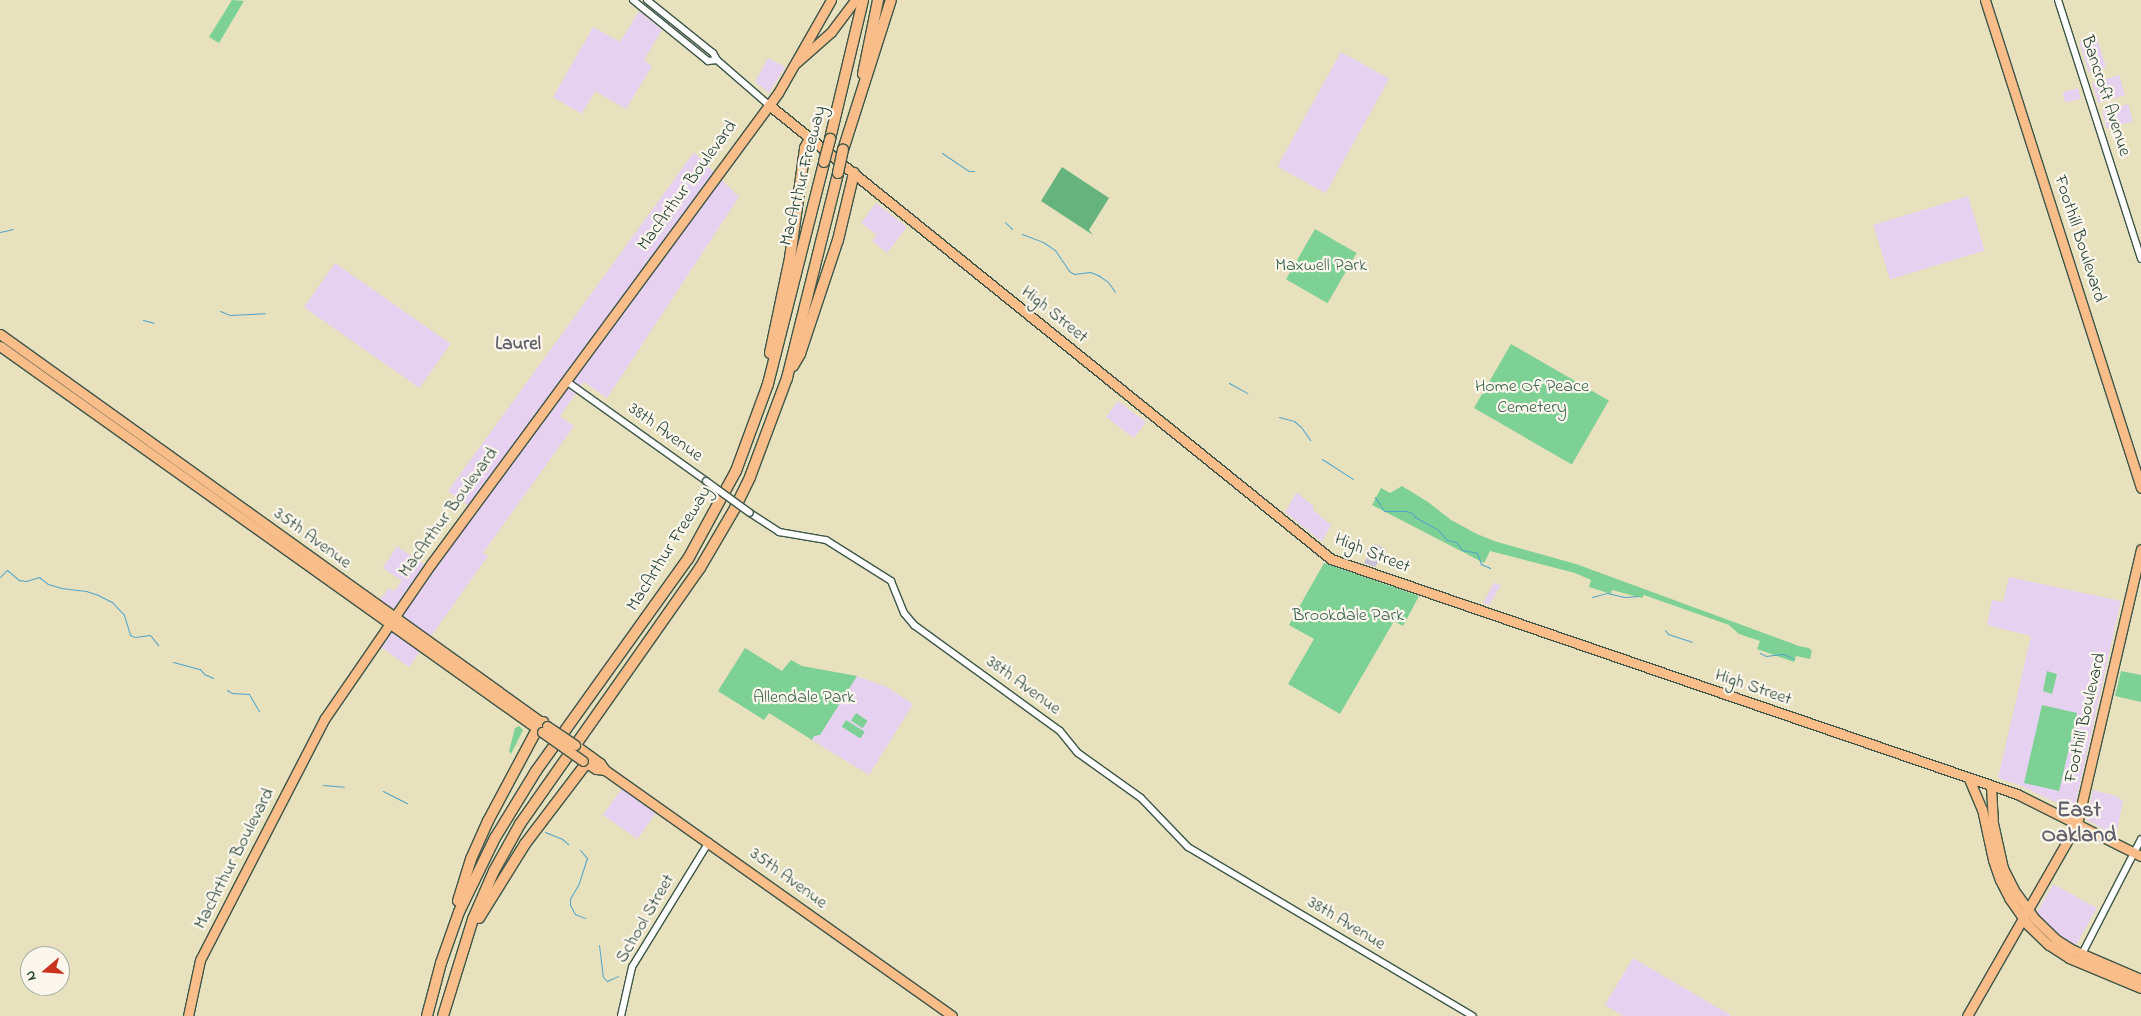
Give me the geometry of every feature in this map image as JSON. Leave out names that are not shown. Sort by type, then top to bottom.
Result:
[{"type":"highway","name":"MacArthur Freeway","points":[[426,1016],[450,936],[481,863],[517,800],[669,587],[706,529],[736,471],[759,413],[777,353],[863,0]]},
{"type":"highway","name":"MacArthur Freeway","points":[[445,1016],[451,986],[464,942],[494,871],[529,810],[681,597],[720,536],[750,477],[786,378],[844,150],[878,0]]},
{"type":"highway","points":[[844,150],[891,0]]},
{"type":"highway","points":[[759,413],[790,258],[806,148],[810,139]]},
{"type":"highway","points":[[786,378],[800,354],[838,240],[854,173]]},
{"type":"highway","points":[[450,936],[460,893],[488,821],[542,727]]},
{"type":"highway","points":[[464,942],[514,860],[587,759]]},
{"type":"main road","name":"MacArthur Boulevard","points":[[188,1016],[199,964],[325,718],[391,620],[769,105],[796,64],[831,0]]},
{"type":"main road","name":"Foothill Boulevard","points":[[1985,0],[2141,488]]},
{"type":"main road","name":"MacArthur Boulevard","points":[[796,64],[803,60],[837,24],[854,1]]},
{"type":"main road","points":[[817,24],[827,28],[837,24]]},
{"type":"main road","name":"High Street","points":[[769,105],[1331,559],[2027,798],[2138,854]]},
{"type":"main road","name":"35th Avenue","points":[[0,334],[391,620]]},
{"type":"main road","name":"35th Avenue","points":[[0,346],[587,759],[596,770],[605,770],[952,1016]]},
{"type":"main road","name":"Foothill Boulevard","points":[[1967,1016],[2078,824],[2141,549]]},
{"type":"main road","points":[[1969,779],[1986,825],[1993,860],[2000,880],[2023,919],[2058,952],[2091,968],[2141,988]]},
{"type":"main road","points":[[1986,825],[1985,799],[1991,786]]},
{"type":"main road","points":[[1991,786],[1992,816],[2002,863],[2011,885],[2028,910],[2052,936],[2082,954],[2141,979]]},
{"type":"main road","points":[[2082,954],[2083,961],[2091,968]]},
{"type":"street","name":"High Street","points":[[633,0],[708,61],[717,60]]},
{"type":"street","name":"High Street","points":[[647,0],[713,53],[717,60],[769,105]]},
{"type":"street","name":"Bancroft Avenue","points":[[2058,0],[2141,259]]},
{"type":"street","name":"38th Avenue","points":[[566,381],[778,532],[826,540],[892,580],[904,613],[914,625],[1060,731],[1078,753],[1141,798],[1188,847],[1473,1016]]},
{"type":"street","points":[[2082,954],[2138,854],[2141,839]]},
{"type":"street","name":"School Street","points":[[621,1016],[632,968],[709,842]]},
{"type":"shaded area","points":[[639,11],[662,30],[644,60],[652,66],[626,109],[595,91],[582,114],[553,97],[593,27],[620,42]]},
{"type":"shaded area","points":[[2096,36],[2106,67],[2089,73],[2079,42]]},
{"type":"shaded area","points":[[1341,52],[1389,79],[1326,193],[1277,167]]},
{"type":"shaded area","points":[[768,58],[785,67],[769,93],[755,82]]},
{"type":"shaded area","points":[[2119,75],[2125,95],[2098,103],[2092,83]]},
{"type":"shaded area","points":[[2078,88],[2081,99],[2065,103],[2063,92]]},
{"type":"shaded area","points":[[2128,104],[2133,121],[2107,129],[2102,111]]},
{"type":"shaded area","points":[[694,152],[739,197],[607,398],[584,382],[560,416],[574,426],[483,553],[488,556],[409,667],[378,645],[399,616],[379,601],[389,588],[394,591],[402,581],[383,568],[397,546],[432,570],[476,511],[448,491]]},
{"type":"shaded area","points":[[1968,196],[1985,251],[1890,279],[1873,225]]},
{"type":"shaded area","points":[[876,203],[907,227],[887,253],[872,241],[877,235],[861,223]]},
{"type":"shaded area","points":[[335,263],[451,344],[420,388],[304,307]]},
{"type":"shaded area","points":[[1118,401],[1146,422],[1134,438],[1106,417]]},
{"type":"shaded area","points":[[1297,492],[1314,507],[1313,510],[1331,525],[1322,542],[1285,512]]},
{"type":"shaded area","points":[[1375,544],[1386,549],[1375,567],[1364,563]]},
{"type":"shaded area","points":[[2009,577],[2121,601],[2076,801],[2072,810],[2019,785],[1998,778],[2031,636],[1987,625],[1992,600],[2003,602]]},
{"type":"shaded area","points":[[1494,583],[1501,585],[1489,605],[1483,603]]},
{"type":"shaded area","points":[[857,676],[887,687],[913,704],[869,775],[812,740],[814,736],[820,735]]},
{"type":"shaded area","points":[[622,788],[656,812],[637,839],[603,815]]},
{"type":"shaded area","points":[[2093,790],[2116,796],[2123,801],[2116,836],[2087,820]]},
{"type":"shaded area","points":[[2053,884],[2097,908],[2076,945],[2053,931],[2036,914]]},
{"type":"shaded area","points":[[1633,958],[1732,1016],[1623,1016],[1605,1005]]},
{"type":"green space","points":[[232,0],[244,1],[219,43],[209,37]]},
{"type":"green space","points":[[1062,167],[1109,198],[1089,230],[1093,235],[1041,201]]},
{"type":"green space","name":"Maxwell Park","points":[[1315,229],[1357,253],[1328,303],[1286,279]]},
{"type":"green space","name":"Home Of Peace Cemetery","points":[[1511,344],[1609,400],[1572,465],[1474,408]]},
{"type":"green space","points":[[1402,486],[1428,502],[1451,520],[1477,534],[1494,541],[1576,564],[1799,646],[1809,648],[1812,651],[1810,659],[1796,656],[1794,662],[1757,649],[1760,641],[1739,634],[1729,625],[1644,595],[1642,598],[1612,590],[1611,594],[1589,587],[1591,580],[1575,573],[1490,551],[1484,563],[1372,505],[1381,488],[1390,493]]},
{"type":"green space","name":"Brookdale Park","points":[[1324,563],[1419,596],[1403,626],[1394,621],[1340,714],[1288,684],[1314,639],[1289,625]]},
{"type":"green space","name":"Allendale Park","points":[[745,648],[782,671],[791,660],[802,666],[857,676],[820,735],[814,736],[812,740],[769,713],[764,720],[718,691]]},
{"type":"green space","points":[[2047,671],[2057,674],[2052,694],[2043,691]]},
{"type":"green space","points":[[2121,671],[2141,675],[2141,702],[2115,696]]},
{"type":"green space","points":[[2042,705],[2077,713],[2059,791],[2024,783]]},
{"type":"green space","points":[[856,713],[868,721],[863,728],[851,720]]},
{"type":"green space","points":[[846,720],[865,732],[860,738],[842,727]]},
{"type":"green space","points":[[519,726],[523,730],[511,754],[509,751],[515,728]]},
{"type":"waterway","points":[[942,153],[969,171],[974,171]]},
{"type":"waterway","points":[[1005,222],[1012,229]]},
{"type":"waterway","points":[[0,232],[13,229]]},
{"type":"waterway","points":[[1022,234],[1043,242],[1055,250],[1069,271],[1074,274],[1090,272],[1098,275],[1108,282],[1115,292]]},
{"type":"waterway","points":[[220,311],[230,315],[265,313]]},
{"type":"waterway","points":[[143,320],[154,323]]},
{"type":"waterway","points":[[1229,383],[1247,393]]},
{"type":"waterway","points":[[1279,417],[1294,421],[1310,440]]},
{"type":"waterway","points":[[1322,459],[1353,479]]},
{"type":"waterway","points":[[1375,497],[1384,511],[1406,511],[1412,513],[1415,517],[1438,530],[1447,540],[1456,542],[1462,550],[1477,553],[1481,564],[1490,568]]},
{"type":"waterway","points":[[0,577],[7,570],[19,580],[26,581],[39,577],[48,584],[61,588],[86,591],[98,595],[112,602],[124,615],[130,635],[135,637],[150,635],[158,645]]},
{"type":"waterway","points":[[1592,597],[1607,593],[1625,597],[1638,596]]},
{"type":"waterway","points":[[1665,630],[1668,634],[1692,642]]},
{"type":"waterway","points":[[1760,653],[1766,656],[1783,654],[1794,659]]},
{"type":"waterway","points":[[173,662],[200,669],[204,674],[213,678]]},
{"type":"waterway","points":[[227,690],[232,693],[249,694],[259,711]]},
{"type":"waterway","points":[[323,785],[344,787]]},
{"type":"waterway","points":[[383,791],[407,803]]},
{"type":"waterway","points":[[545,832],[562,839],[568,844]]},
{"type":"waterway","points":[[580,850],[587,858],[578,885],[570,899],[570,905],[575,914],[585,918]]},
{"type":"waterway","points":[[599,945],[603,977],[607,981],[618,976]]},
{"type":"district","name":"Laurel","points":[[518,345]]},
{"type":"district","name":"East Oakland","points":[[2079,824]]}]
